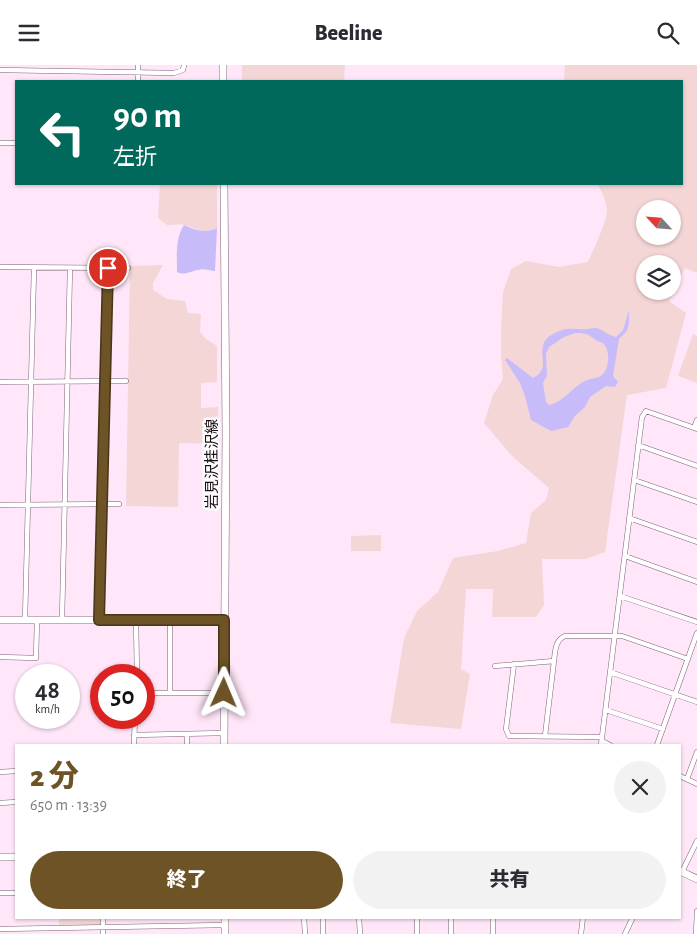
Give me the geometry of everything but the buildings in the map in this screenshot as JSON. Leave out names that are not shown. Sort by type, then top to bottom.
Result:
[{"type":"main road","points":[[223,65],[223,80]]},
{"type":"main road","name":"岩見沢桂沢線","points":[[224,185],[226,432],[224,744]]},
{"type":"main road","points":[[0,620],[224,620]]},
{"type":"main road","points":[[0,857],[15,857]]},
{"type":"main road","points":[[681,871],[697,879]]},
{"type":"main road","points":[[225,921],[225,934]]},
{"type":"street","points":[[138,65],[138,80]]},
{"type":"street","points":[[0,70],[174,73],[183,70],[184,65]]},
{"type":"street","points":[[0,143],[15,143]]},
{"type":"street","points":[[0,267],[128,268]]},
{"type":"street","points":[[25,620],[34,268]]},
{"type":"street","points":[[62,620],[70,268]]},
{"type":"street","points":[[99,620],[108,268]]},
{"type":"street","points":[[0,382],[126,381]]},
{"type":"street","points":[[514,665],[506,733],[512,737],[602,741],[642,417],[646,411],[696,428],[697,420]]},
{"type":"street","points":[[638,445],[697,466]]},
{"type":"street","points":[[634,480],[697,503]]},
{"type":"street","points":[[0,505],[119,504]]},
{"type":"street","points":[[629,518],[697,542]]},
{"type":"street","points":[[625,556],[697,582]]},
{"type":"street","points":[[620,596],[697,622]]},
{"type":"street","points":[[0,657],[36,658],[37,620]]},
{"type":"street","points":[[136,620],[136,664]]},
{"type":"street","points":[[170,621],[170,693]]},
{"type":"street","points":[[657,744],[697,633]]},
{"type":"street","points":[[545,737],[554,661],[557,644],[561,638],[622,636],[688,659]]},
{"type":"street","points":[[495,666],[554,661]]},
{"type":"street","points":[[610,672],[697,702]]},
{"type":"street","points":[[155,693],[224,693]]},
{"type":"street","points":[[606,710],[663,729]]},
{"type":"street","points":[[134,729],[134,744]]},
{"type":"street","points":[[134,735],[224,733]]},
{"type":"street","points":[[187,734],[187,744]]},
{"type":"street","points":[[687,779],[697,752]]},
{"type":"street","points":[[0,772],[15,771]]},
{"type":"street","points":[[681,776],[697,784]]},
{"type":"street","points":[[0,803],[15,802]]},
{"type":"street","points":[[681,871],[697,841]]},
{"type":"street","points":[[0,893],[15,893]]},
{"type":"street","points":[[696,934],[697,911]]},
{"type":"street","points":[[103,919],[103,934]]},
{"type":"street","points":[[304,919],[305,934]]},
{"type":"street","points":[[323,919],[323,934]]},
{"type":"street","points":[[359,919],[360,934]]},
{"type":"street","points":[[417,919],[417,934]]},
{"type":"street","points":[[451,919],[451,934]]},
{"type":"street","points":[[493,919],[493,934]]},
{"type":"street","points":[[581,934],[583,919]]},
{"type":"street","points":[[626,934],[632,919]]},
{"type":"street","points":[[0,929],[103,927],[225,921]]},
{"type":"shaded area","points":[[242,65],[345,65],[344,80],[242,80]]},
{"type":"shaded area","points":[[565,65],[697,65],[697,273],[685,268],[681,276],[681,255],[636,255],[636,300],[669,300],[686,313],[666,388],[627,395],[605,552],[586,559],[542,559],[544,605],[536,617],[492,617],[493,589],[466,589],[461,669],[470,674],[461,729],[390,723],[404,638],[417,611],[438,592],[453,558],[498,551],[526,543],[531,513],[546,500],[549,488],[513,457],[484,423],[493,395],[503,379],[501,329],[503,292],[511,269],[526,261],[559,267],[588,262],[606,215],[607,210],[604,196],[598,185],[683,185],[683,80],[564,80]]},
{"type":"shaded area","points":[[160,185],[217,185],[217,228],[203,231],[184,225],[167,225],[158,218]]},
{"type":"shaded area","points":[[184,225],[204,231],[217,228],[215,271],[202,269],[185,273],[177,272],[178,242]]},
{"type":"shaded area","points":[[163,265],[153,283],[153,290],[167,299],[185,301],[188,313],[201,314],[200,332],[206,339],[217,346],[217,382],[201,383],[201,408],[218,407],[217,444],[179,443],[178,507],[126,506],[130,266]]},
{"type":"shaded area","points":[[629,310],[627,331],[619,339],[613,376],[618,382],[615,387],[606,386],[590,397],[585,407],[575,416],[568,427],[551,431],[531,420],[520,383],[505,360],[507,358],[533,378],[541,371],[543,366],[542,353],[545,340],[554,334],[567,329],[595,328],[616,337],[623,330]],"holes":[[[575,333],[587,334],[606,346],[608,355],[606,369],[600,376],[587,380],[559,401],[549,405],[546,402],[543,383],[547,376],[546,354],[549,347],[564,337]]]},
{"type":"shaded area","points":[[693,334],[697,336],[697,383],[678,376]]},
{"type":"shaded area","points":[[381,535],[381,551],[351,551],[351,536]]},
{"type":"shaded area","points":[[59,919],[100,919],[101,925],[59,925]]},
{"type":"route","points":[[108,268],[99,620],[224,620],[224,693]]}]
